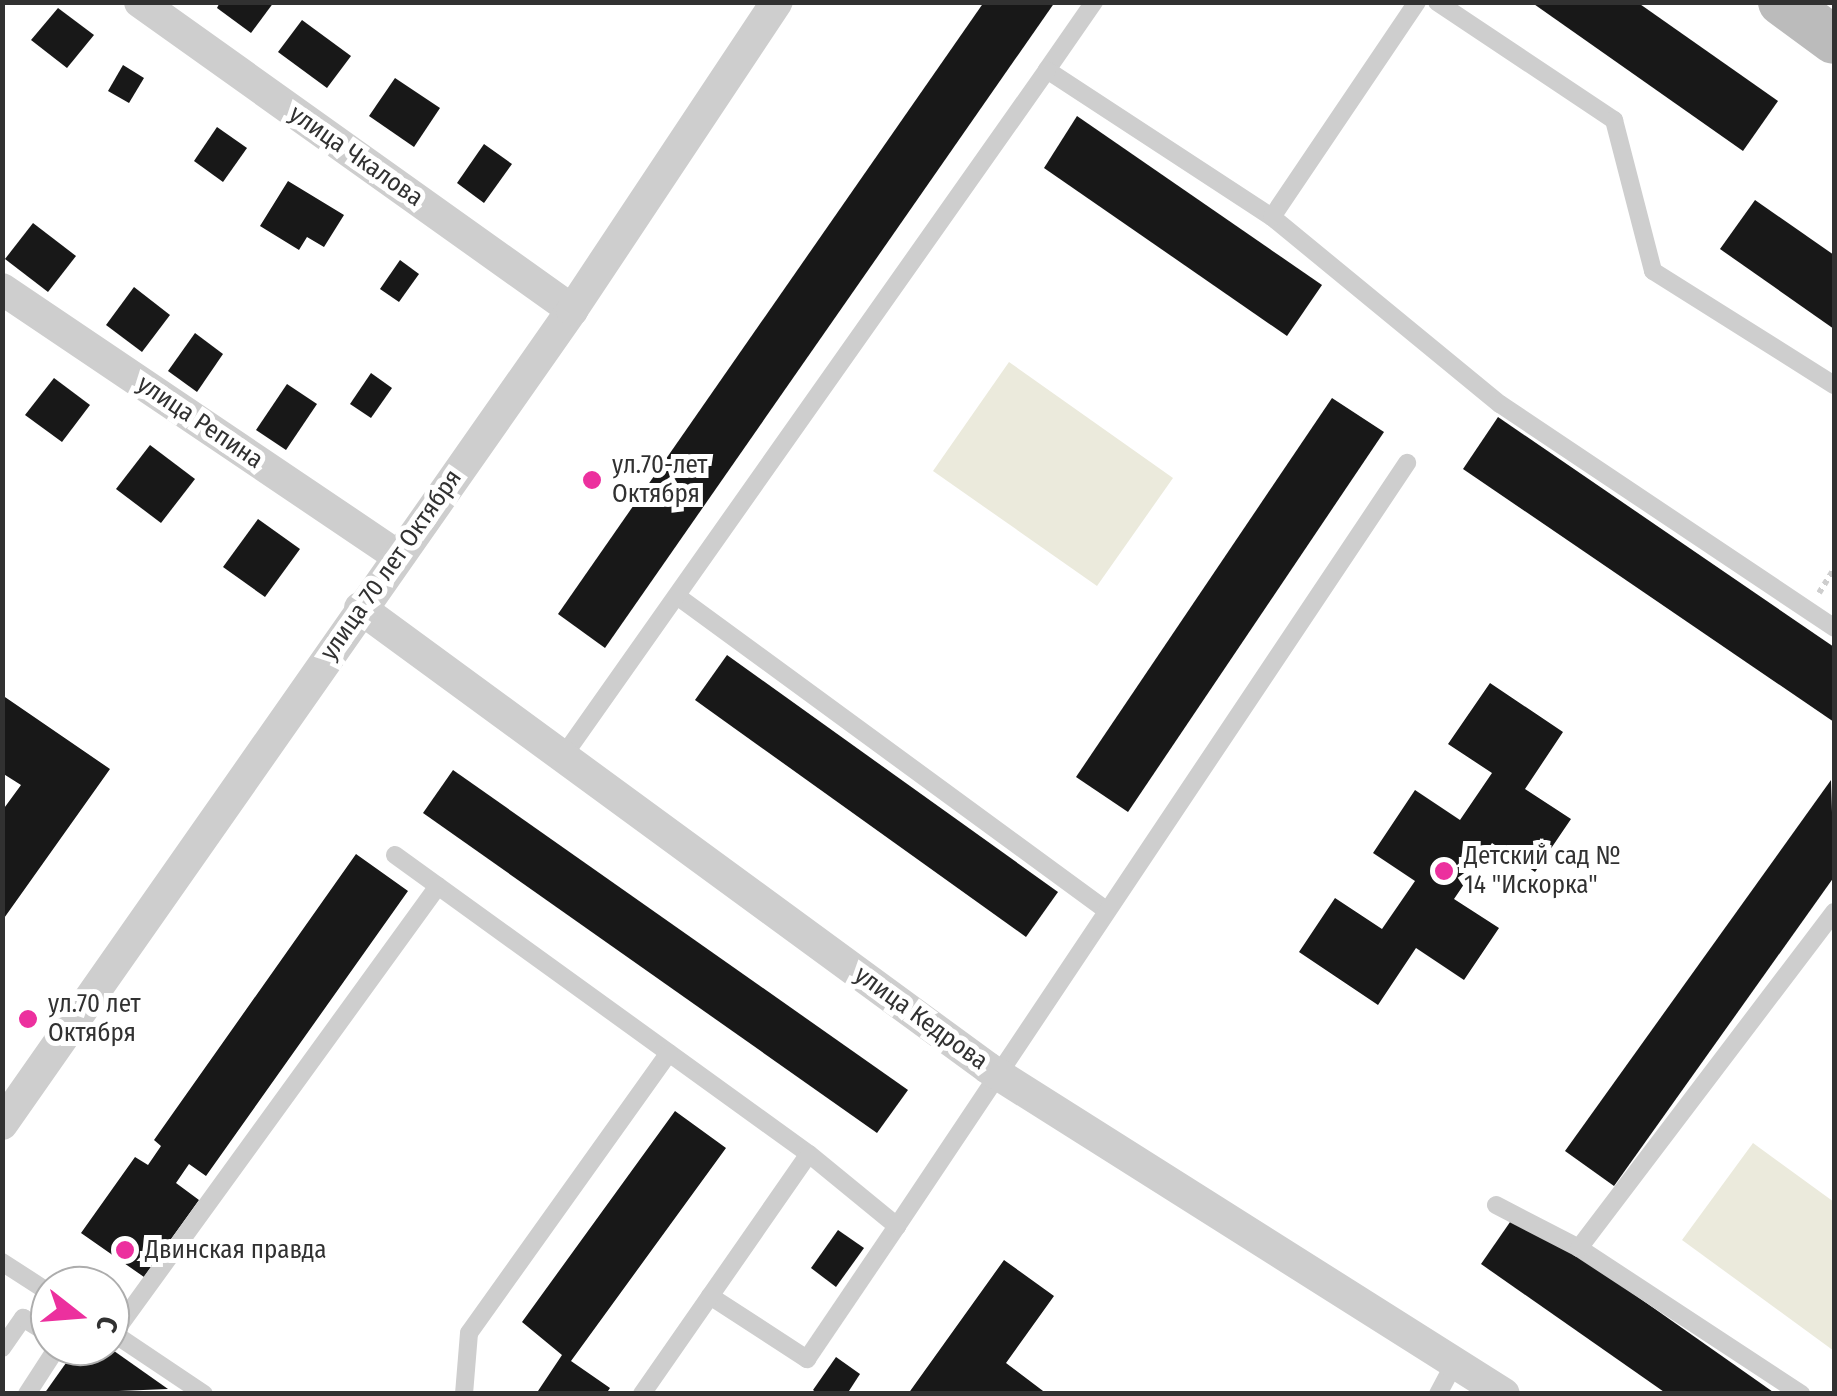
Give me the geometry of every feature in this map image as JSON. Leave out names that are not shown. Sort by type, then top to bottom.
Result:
[{"type":"street","name":"улица Чкалова","points":[[140,2],[572,310]]},
{"type":"street","points":[[1782,2],[1834,40]]},
{"type":"street","name":"улица 70 лет Октября","points":[[2,1124],[572,310],[764,7]]},
{"type":"street","name":"улица Репина","points":[[2,289],[397,555]]},
{"type":"street","name":"улица Кедрова","points":[[360,608],[996,1073],[1456,1360],[1504,1394]]},
{"type":"lane","points":[[564,755],[1094,2]]},
{"type":"lane","points":[[1272,218],[1417,2]]},
{"type":"lane","points":[[1437,2],[1614,120],[1654,271],[1834,385]]},
{"type":"lane","points":[[1047,70],[1272,218],[1500,404],[1834,628]]},
{"type":"lane","points":[[710,1296],[807,1359],[1406,463]]},
{"type":"lane","points":[[677,596],[1106,910]]},
{"type":"lane","points":[[395,855],[810,1154],[897,1226]]},
{"type":"lane","points":[[130,1307],[438,886]]},
{"type":"lane","points":[[1579,1248],[1834,912]]},
{"type":"lane","points":[[464,1394],[469,1333],[669,1053]]},
{"type":"lane","points":[[642,1394],[810,1154]]},
{"type":"lane","points":[[1496,1205],[1579,1248],[1801,1394]]},
{"type":"lane","points":[[2,1262],[30,1280]]},
{"type":"lane","points":[[2,1348],[23,1318],[30,1322]]},
{"type":"lane","points":[[130,1344],[204,1394]]},
{"type":"lane","points":[[1438,1394],[1456,1360]]},
{"type":"lane","points":[[27,1394],[45,1366]]},
{"type":"shaded area","points":[[1009,362],[1173,478],[1097,586],[933,471]]},
{"type":"shaded area","points":[[1753,1143],[1834,1202],[1834,1351],[1682,1240]]},
{"type":"building","points":[[220,2],[274,2],[251,33],[217,8]]},
{"type":"building","points":[[984,2],[1055,2],[605,648],[558,614]]},
{"type":"building","points":[[1531,2],[1637,2],[1778,101],[1743,151]]},
{"type":"building","points":[[58,8],[94,35],[67,68],[31,40]]},
{"type":"building","points":[[302,20],[351,56],[327,88],[278,52]]},
{"type":"building","points":[[123,65],[144,78],[129,103],[108,91]]},
{"type":"building","points":[[395,78],[440,108],[414,147],[369,116]]},
{"type":"building","points":[[1077,116],[1322,285],[1287,336],[1044,168]]},
{"type":"building","points":[[217,127],[247,148],[223,182],[194,161]]},
{"type":"building","points":[[484,144],[512,164],[484,203],[457,183]]},
{"type":"building","points":[[288,181],[344,215],[324,247],[307,237],[299,250],[260,226]]},
{"type":"building","points":[[1755,200],[1834,255],[1834,329],[1720,249]]},
{"type":"building","points":[[33,223],[76,256],[48,292],[5,259]]},
{"type":"building","points":[[400,260],[419,274],[399,302],[380,289]]},
{"type":"building","points":[[134,287],[170,315],[142,352],[106,325]]},
{"type":"building","points":[[195,333],[223,354],[197,392],[168,371]]},
{"type":"building","points":[[371,373],[392,388],[371,418],[350,404]]},
{"type":"building","points":[[54,378],[90,405],[62,442],[25,415]]},
{"type":"building","points":[[287,384],[317,404],[286,450],[256,430]]},
{"type":"building","points":[[1332,398],[1384,432],[1128,812],[1076,777]]},
{"type":"building","points":[[1498,417],[1834,647],[1834,722],[1463,469]]},
{"type":"building","points":[[150,445],[195,479],[161,523],[116,489]]},
{"type":"building","points":[[258,519],[300,549],[265,597],[223,567]]},
{"type":"building","points":[[727,655],[1058,892],[1026,937],[695,700]]},
{"type":"building","points":[[1490,683],[1563,732],[1525,789],[1571,819],[1535,872],[1492,843],[1454,899],[1499,928],[1464,980],[1416,948],[1378,1005],[1299,952],[1335,898],[1382,929],[1415,881],[1373,853],[1415,790],[1460,820],[1492,773],[1448,744]]},
{"type":"building","points":[[2,695],[110,769],[2,921],[2,811],[21,785],[2,773]]},
{"type":"building","points":[[453,770],[908,1090],[877,1133],[423,813]]},
{"type":"building","points":[[1831,780],[1834,877],[1614,1186],[1565,1151]]},
{"type":"building","points":[[356,854],[408,891],[206,1176],[189,1164],[176,1183],[199,1200],[144,1277],[81,1233],[135,1157],[148,1165],[161,1146],[154,1140]]},
{"type":"building","points":[[675,1111],[726,1148],[571,1361],[610,1388],[606,1394],[536,1394],[562,1355],[522,1322]]},
{"type":"building","points":[[1517,1212],[1776,1394],[1667,1394],[1481,1264]]},
{"type":"building","points":[[838,1230],[864,1248],[836,1287],[811,1268]]},
{"type":"building","points":[[1004,1260],[1054,1296],[1006,1363],[1047,1394],[908,1394]]},
{"type":"building","points":[[836,1357],[860,1374],[847,1394],[818,1394],[813,1390]]},
{"type":"building","points":[[130,1362],[168,1389],[44,1394],[64,1366],[130,1366]]},
{"type":"place","name":"ул.70-лет Октября","points":[[592,480]]},
{"type":"place","name":"Детский сад № 14 \"Искорка\"","points":[[1444,871]]},
{"type":"place","name":"ул.70 лет Октября","points":[[28,1019]]},
{"type":"place","name":"Двинская правда","points":[[125,1250]]}]
